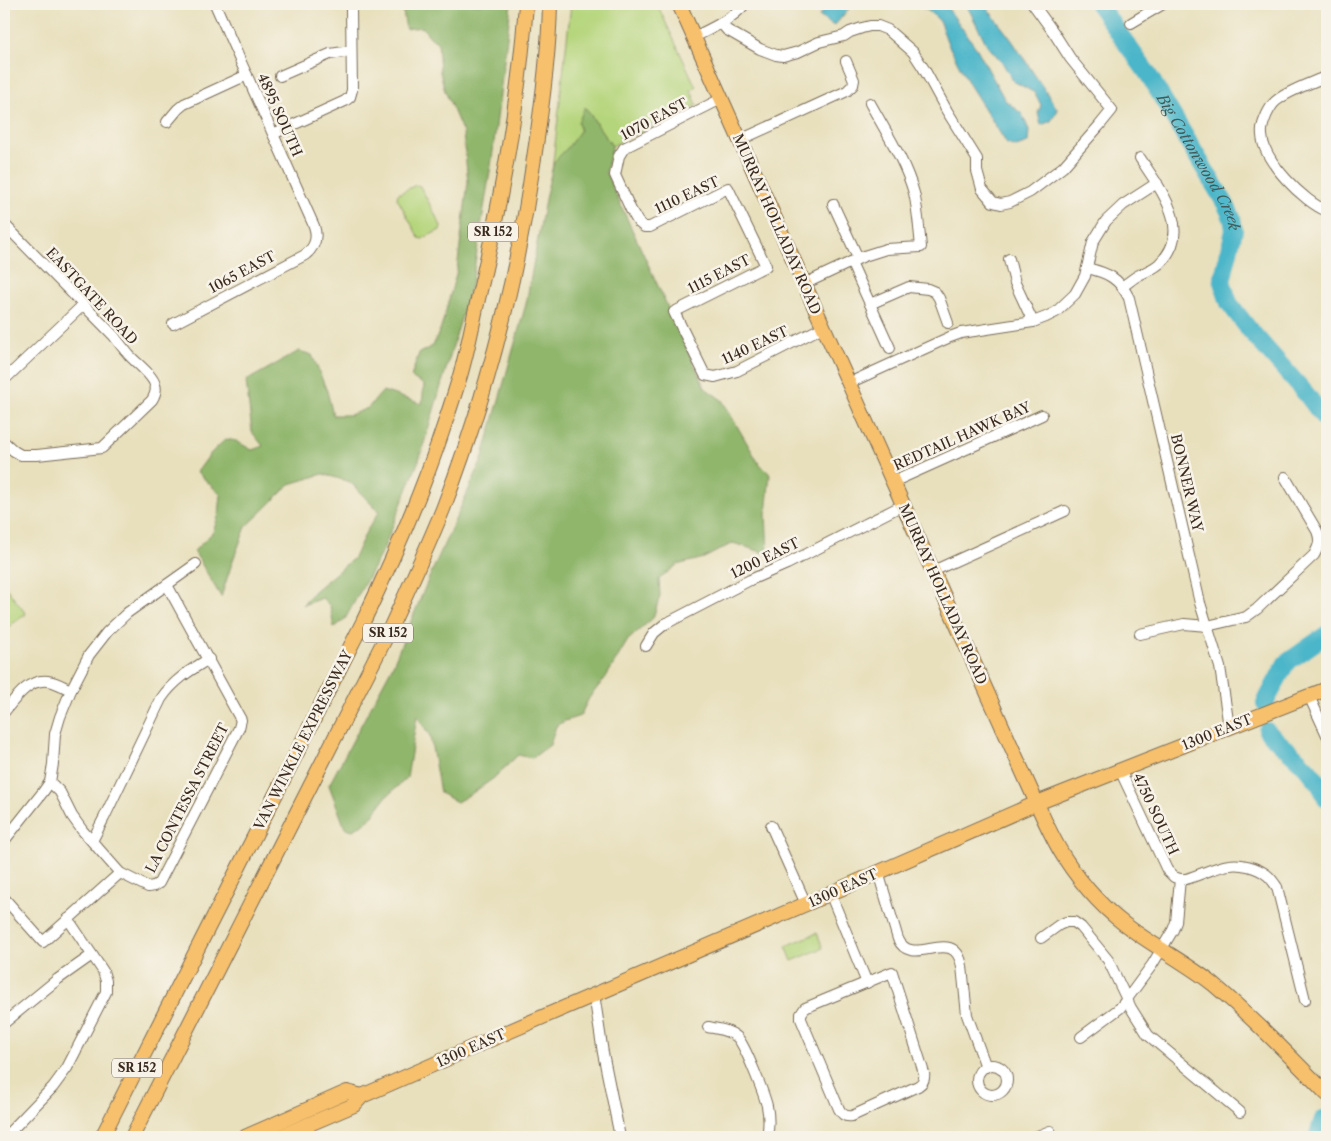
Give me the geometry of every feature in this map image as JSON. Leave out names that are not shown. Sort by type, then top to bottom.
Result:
[{"type":"main road","name":"VAN WINKLE EXPRESSWAY","points":[[102,1137],[363,622],[426,477],[463,367],[488,260],[517,94],[526,4]]},
{"type":"main road","name":"VAN WINKLE EXPRESSWAY","points":[[132,1137],[388,634],[425,552],[458,468],[496,349],[521,240],[545,85],[550,4]]},
{"type":"main road","name":"MURRAY HOLLADAY ROAD","points":[[679,4],[932,571],[1046,823],[1064,857],[1086,887],[1110,911],[1132,930],[1210,982],[1253,1019],[1327,1094]]},
{"type":"main road","name":"1300 EAST","points":[[245,1137],[275,1133],[347,1092],[362,1096],[1037,803],[1327,689]]},
{"type":"street","name":"4895 SOUTH","points":[[215,4],[314,226],[316,238]]},
{"type":"street","points":[[694,37],[722,24],[745,4]]},
{"type":"street","points":[[722,24],[727,30],[760,49],[784,56],[862,28],[878,26],[888,30],[913,52],[977,159],[977,171],[982,189],[993,202],[1001,204],[1010,202],[1030,192],[1063,167],[1112,110],[1070,58],[1033,4]]},
{"type":"street","points":[[1131,23],[1163,4]]},
{"type":"street","points":[[273,134],[348,99],[352,90],[351,8]]},
{"type":"street","points":[[280,76],[330,54],[351,51]]},
{"type":"street","points":[[740,140],[847,91],[854,85],[854,80],[846,62]]},
{"type":"street","points":[[167,122],[184,104],[247,75]]},
{"type":"street","points":[[1327,76],[1275,102],[1263,123],[1262,137],[1265,149],[1272,162],[1286,179],[1310,202],[1327,210]]},
{"type":"street","name":"1070 EAST","points":[[644,227],[630,210],[615,175],[619,156],[624,148],[722,99]]},
{"type":"street","points":[[804,284],[854,260],[886,249],[921,247],[914,196],[909,179],[904,165],[870,103]]},
{"type":"street","points":[[1087,268],[1110,275],[1123,286],[1158,264],[1167,255],[1172,245],[1174,221],[1172,213],[1157,183],[1140,158]]},
{"type":"street","points":[[849,383],[961,333],[1033,322],[1046,318],[1056,312],[1075,294],[1085,276],[1094,242],[1106,221],[1123,204],[1157,183]]},
{"type":"street","name":"1110 EAST","points":[[644,227],[650,227],[728,188],[748,228]]},
{"type":"street","points":[[833,204],[870,304],[890,348]]},
{"type":"street","name":"EASTGATE ROAD","points":[[4,224],[114,336],[156,386],[152,400],[102,448],[21,455],[4,442]]},
{"type":"street","name":"1115 EAST","points":[[674,312],[766,266],[748,228]]},
{"type":"street","name":"1065 EAST","points":[[173,324],[304,255],[312,248],[316,238]]},
{"type":"street","points":[[1009,259],[1015,283],[1033,322]]},
{"type":"street","name":"BONNER WAY","points":[[1123,286],[1135,317],[1198,593],[1220,667],[1229,727]]},
{"type":"street","points":[[870,304],[909,287],[928,289],[935,292],[939,298],[948,323]]},
{"type":"street","points":[[4,380],[83,305]]},
{"type":"street","name":"1140 EAST","points":[[674,312],[705,375],[715,377],[737,371],[824,327]]},
{"type":"street","name":"REDTAIL HAWK BAY","points":[[893,482],[1042,415]]},
{"type":"street","points":[[1140,634],[1184,624],[1207,626],[1237,620],[1252,614],[1314,555],[1319,546],[1320,538],[1285,477]]},
{"type":"street","name":"1200 EAST","points":[[646,646],[654,632],[665,624],[903,504]]},
{"type":"street","points":[[932,571],[1065,511]]},
{"type":"street","points":[[4,841],[50,782],[55,734],[63,706],[89,655],[107,632],[127,613],[196,564]]},
{"type":"street","name":"LA CONTESSA STREET","points":[[50,782],[60,792],[72,816],[82,830],[120,873],[148,888],[159,883],[242,720],[167,585]]},
{"type":"street","points":[[92,841],[161,699],[183,675],[209,659]]},
{"type":"street","points":[[4,712],[25,689],[35,682],[50,681],[71,690]]},
{"type":"street","points":[[1309,696],[1327,735]]},
{"type":"street","name":"4750 SOUTH","points":[[1120,770],[1167,870],[1174,877],[1180,879]]},
{"type":"street","points":[[771,826],[806,904]]},
{"type":"street","points":[[1081,1037],[1120,1008],[1162,949],[1176,922],[1180,879],[1194,877],[1230,865],[1258,870],[1267,875],[1277,887],[1306,1000]]},
{"type":"street","points":[[878,872],[898,939],[902,945],[908,950],[914,951],[943,946],[958,956],[962,966],[967,1014],[986,1067]]},
{"type":"street","points":[[4,898],[43,942],[120,873]]},
{"type":"street","points":[[830,894],[868,982]]},
{"type":"street","points":[[4,1137],[60,1078],[73,1058],[104,997],[107,986],[105,976],[68,920]]},
{"type":"street","points":[[1041,938],[1066,922],[1074,922],[1081,927],[1108,960],[1131,1008],[1148,1035],[1240,1112]]},
{"type":"street","points":[[4,1023],[58,979],[92,955]]},
{"type":"street","points":[[892,972],[924,1079],[921,1085],[852,1116],[846,1116],[839,1109],[801,1019],[801,1014],[805,1008],[868,982],[892,972]]},
{"type":"street","points":[[594,994],[620,1137]]},
{"type":"street","points":[[708,1027],[732,1033],[742,1044],[765,1099],[769,1120],[767,1137]]},
{"type":"street","points":[[1035,1137],[1051,1134]]},
{"type":"green space","points":[[403,4],[511,4],[492,159],[472,282],[419,460],[383,550],[345,619],[334,628],[330,606],[322,598],[303,605],[314,591],[354,558],[366,532],[379,512],[350,482],[323,474],[290,484],[246,527],[221,597],[194,551],[213,532],[219,514],[221,495],[197,472],[211,453],[226,439],[236,441],[252,450],[263,446],[252,432],[246,381],[299,351],[312,355],[327,391],[333,415],[350,415],[368,408],[383,391],[422,404],[424,385],[411,377],[419,353],[433,346],[442,325],[457,270],[468,182],[463,133],[445,91],[440,72],[438,43],[422,27],[406,29]]},
{"type":"green space","points":[[571,4],[639,4],[639,7],[651,4],[658,6],[696,87],[691,90],[697,105],[612,146],[585,107],[580,131],[552,171]]},
{"type":"green space","points":[[585,107],[612,146],[606,173],[705,388],[722,400],[758,462],[770,474],[766,514],[768,554],[733,543],[704,558],[677,565],[659,579],[660,596],[653,618],[628,640],[606,677],[589,698],[580,716],[556,726],[550,745],[532,758],[518,755],[494,778],[457,802],[440,793],[430,736],[417,716],[407,778],[386,797],[369,820],[353,830],[345,828],[329,785],[392,667],[429,578],[482,460],[526,304],[546,194],[554,162],[580,131],[578,122]]},
{"type":"green space","points":[[416,185],[420,186],[441,226],[440,230],[422,239],[419,238],[397,198],[398,194]]},
{"type":"green space","points":[[4,585],[26,614],[4,630]]},
{"type":"green space","points":[[817,933],[823,948],[792,961],[786,946]]},
{"type":"water","points":[[828,4],[853,4],[834,26],[819,16]]},
{"type":"water","points":[[913,4],[943,4],[947,7],[977,49],[1005,100],[1022,114],[1029,130],[1028,143],[1016,147],[1007,144],[969,84],[948,44],[939,20],[926,9]]},
{"type":"water","points":[[966,4],[984,4],[1011,39],[1058,110],[1051,121],[1041,125],[1038,113],[1041,105],[1035,93],[1013,81],[1002,62],[987,45]]},
{"type":"waterway","name":"Big Cottonwood Creek","points":[[1098,4],[1148,74],[1232,218],[1234,230],[1222,281],[1229,303],[1248,328],[1307,395],[1327,422]]},
{"type":"waterway","name":"Big Cottonwood Creek","points":[[1265,703],[1286,663],[1327,634]]},
{"type":"waterway","name":"Big Cottonwood Creek","points":[[1267,731],[1309,770],[1327,800]]},
{"type":"waterway","name":"Big Cottonwood Creek","points":[[1317,1137],[1323,1119]]}]
